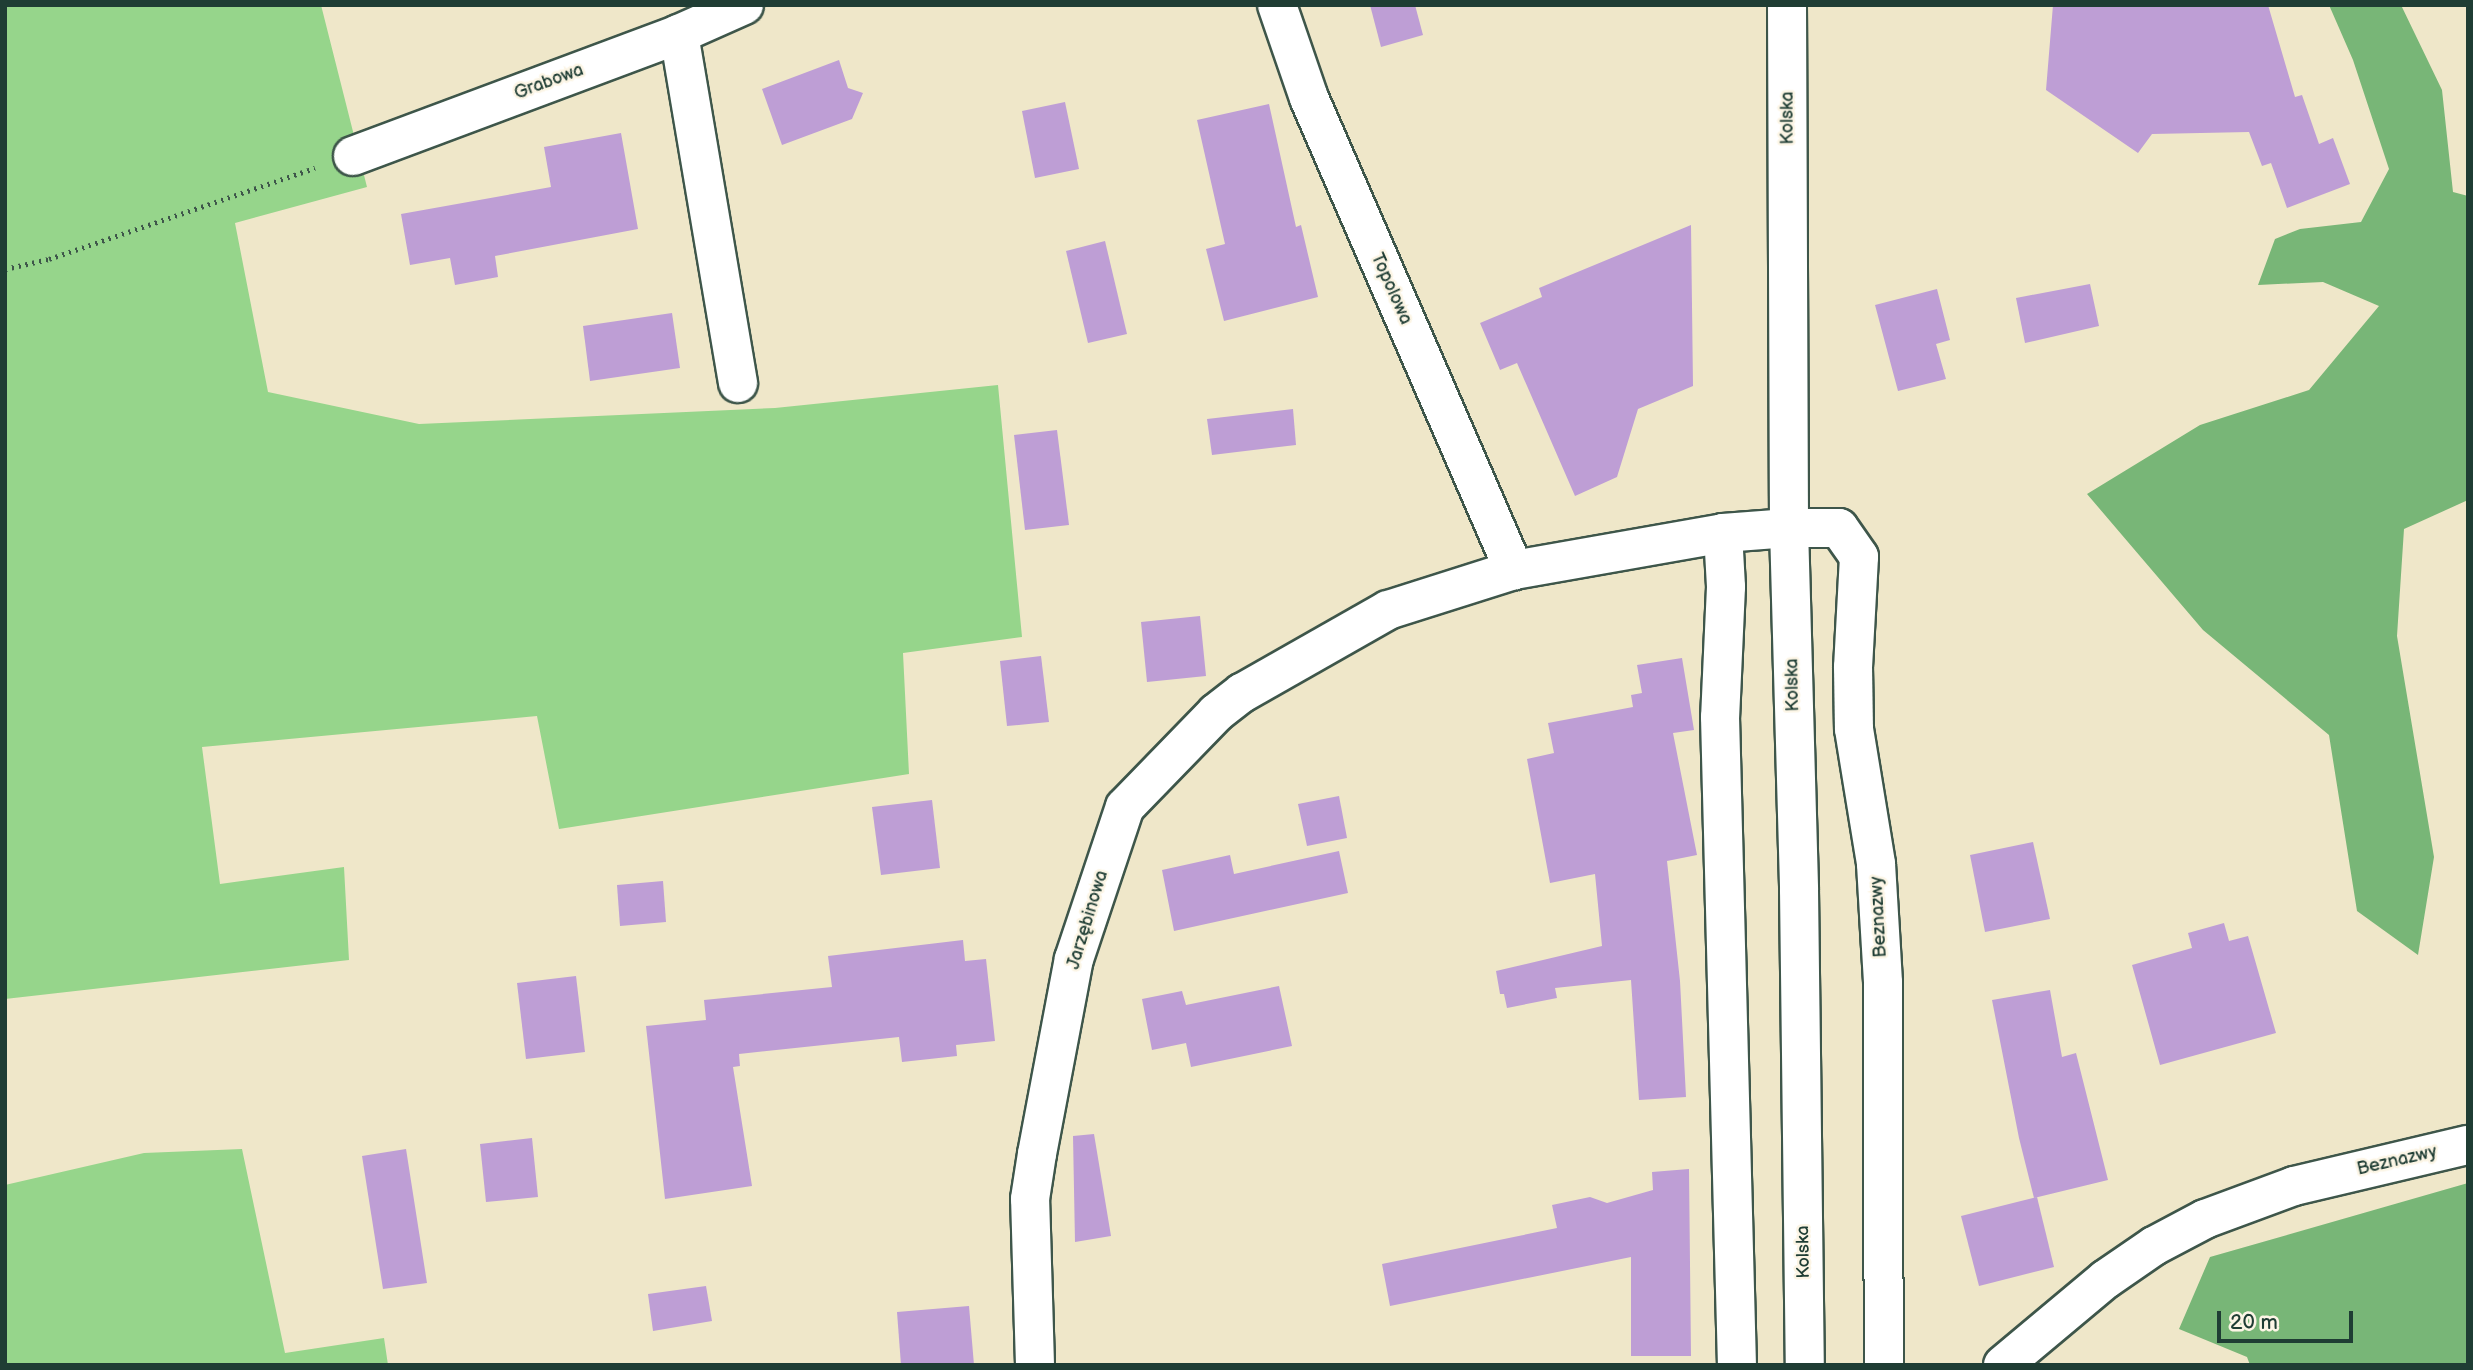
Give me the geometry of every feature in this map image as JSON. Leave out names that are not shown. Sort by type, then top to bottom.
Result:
[{"type":"street","name":"Grabowa","points":[[353,156],[679,34],[744,5]]},
{"type":"street","name":"Topolowa","points":[[1278,5],[1309,98],[1514,570]]},
{"type":"street","name":"Kolska","points":[[1787,5],[1789,528],[1799,890],[1805,1365]]},
{"type":"street","points":[[679,34],[738,383]]},
{"type":"street","points":[[1514,570],[1723,533],[1789,528]]},
{"type":"street","name":"Beznazwy","points":[[1789,528],[1839,528],[1859,557],[1853,667],[1854,729],[1876,864],[1883,983],[1884,1365]]},
{"type":"street","points":[[1723,533],[1726,587],[1720,717],[1737,1365]]},
{"type":"street","name":"Jarzębinowa","points":[[1035,1365],[1030,1199],[1037,1154],[1074,959],[1125,807],[1216,713],[1234,700],[1388,610],[1514,570]]},
{"type":"street","name":"Beznazwy","points":[[2003,1365],[2106,1279],[2154,1246],[2205,1219],[2294,1186],[2468,1145]]},
{"type":"path","points":[[5,270],[49,259],[353,156]]},
{"type":"green space","points":[[5,5],[321,5],[367,187],[235,223],[268,392],[419,424],[775,408],[998,385],[1022,637],[903,653],[909,774],[559,829],[537,716],[202,747],[220,884],[344,867],[349,960],[5,999]]},
{"type":"green space","points":[[2329,5],[2401,5],[2442,90],[2453,192],[2468,196],[2468,500],[2404,529],[2397,636],[2434,857],[2418,955],[2357,911],[2329,735],[2203,630],[2087,494],[2200,425],[2309,390],[2379,306],[2323,282],[2258,285],[2275,239],[2300,229],[2361,222],[2389,169],[2353,60]]},
{"type":"green space","points":[[242,1149],[285,1353],[384,1338],[388,1365],[5,1365],[5,1185],[144,1153]]},
{"type":"green space","points":[[2468,1183],[2468,1365],[2250,1365],[2247,1357],[2179,1329],[2210,1257]]},
{"type":"building","points":[[1370,5],[1415,5],[1423,35],[1381,47]]},
{"type":"building","points":[[2053,5],[2268,5],[2295,97],[2302,95],[2319,144],[2333,138],[2350,184],[2287,208],[2271,163],[2262,166],[2249,132],[2152,134],[2138,153],[2046,90]]},
{"type":"building","points":[[839,60],[848,88],[863,93],[852,119],[782,145],[762,89]]},
{"type":"building","points":[[1065,102],[1079,169],[1035,178],[1022,111]]},
{"type":"building","points":[[1269,104],[1296,227],[1301,225],[1318,297],[1224,321],[1206,249],[1225,244],[1197,120]]},
{"type":"building","points":[[621,133],[638,229],[495,256],[498,277],[455,285],[450,258],[410,265],[401,214],[551,187],[544,147]]},
{"type":"building","points":[[1691,225],[1693,386],[1638,409],[1617,477],[1575,496],[1517,363],[1500,370],[1480,323],[1542,297],[1539,288]]},
{"type":"building","points":[[1105,241],[1127,334],[1088,343],[1066,251]]},
{"type":"building","points":[[2090,284],[2099,326],[2025,343],[2016,298]]},
{"type":"building","points":[[1937,289],[1950,340],[1936,344],[1946,379],[1898,391],[1875,305]]},
{"type":"building","points":[[672,313],[680,368],[590,381],[583,326]]},
{"type":"building","points":[[1293,409],[1296,445],[1212,455],[1207,419]]},
{"type":"building","points":[[1057,430],[1069,525],[1025,530],[1014,435]]},
{"type":"building","points":[[1200,616],[1206,676],[1147,682],[1141,622]]},
{"type":"building","points":[[1041,656],[1049,722],[1007,726],[1000,661]]},
{"type":"building","points":[[1682,658],[1694,730],[1673,733],[1697,855],[1667,861],[1680,981],[1686,1097],[1639,1100],[1631,980],[1555,988],[1557,998],[1507,1008],[1504,994],[1500,994],[1496,971],[1602,946],[1595,874],[1550,883],[1527,759],[1554,753],[1548,723],[1633,707],[1631,695],[1642,693],[1637,665]]},
{"type":"building","points":[[1339,796],[1347,838],[1307,846],[1298,804]]},
{"type":"building","points":[[932,800],[940,868],[881,875],[872,807]]},
{"type":"building","points":[[2033,842],[2050,919],[1985,932],[1970,855]]},
{"type":"building","points":[[1339,851],[1348,893],[1174,931],[1162,870],[1230,855],[1234,874]]},
{"type":"building","points":[[663,881],[666,922],[620,926],[617,885]]},
{"type":"building","points":[[2224,923],[2229,941],[2248,936],[2276,1033],[2160,1065],[2132,965],[2192,948],[2188,933]]},
{"type":"building","points":[[963,940],[965,961],[986,959],[995,1041],[956,1045],[957,1056],[902,1062],[899,1037],[739,1054],[740,1066],[733,1067],[752,1186],[665,1199],[646,1026],[706,1020],[704,1000],[832,987],[828,956]]},
{"type":"building","points":[[576,976],[585,1052],[526,1059],[517,983]]},
{"type":"building","points":[[1279,986],[1292,1046],[1191,1067],[1186,1043],[1152,1050],[1142,999],[1182,991],[1186,1005]]},
{"type":"building","points":[[2050,990],[2062,1057],[2076,1053],[2108,1180],[2034,1198],[2019,1138],[1992,1000]]},
{"type":"building","points":[[1094,1134],[1111,1236],[1075,1242],[1073,1136]]},
{"type":"building","points":[[532,1138],[538,1197],[486,1202],[480,1144]]},
{"type":"building","points":[[406,1149],[427,1283],[383,1289],[362,1156]]},
{"type":"building","points":[[1689,1169],[1691,1356],[1631,1356],[1631,1257],[1390,1306],[1382,1264],[1557,1228],[1552,1205],[1590,1197],[1607,1203],[1653,1190],[1652,1172]]},
{"type":"building","points":[[2037,1197],[2054,1267],[1979,1286],[1961,1216]]},
{"type":"building","points":[[706,1286],[712,1321],[653,1331],[648,1294]]},
{"type":"building","points":[[969,1306],[974,1365],[901,1365],[897,1312]]}]
